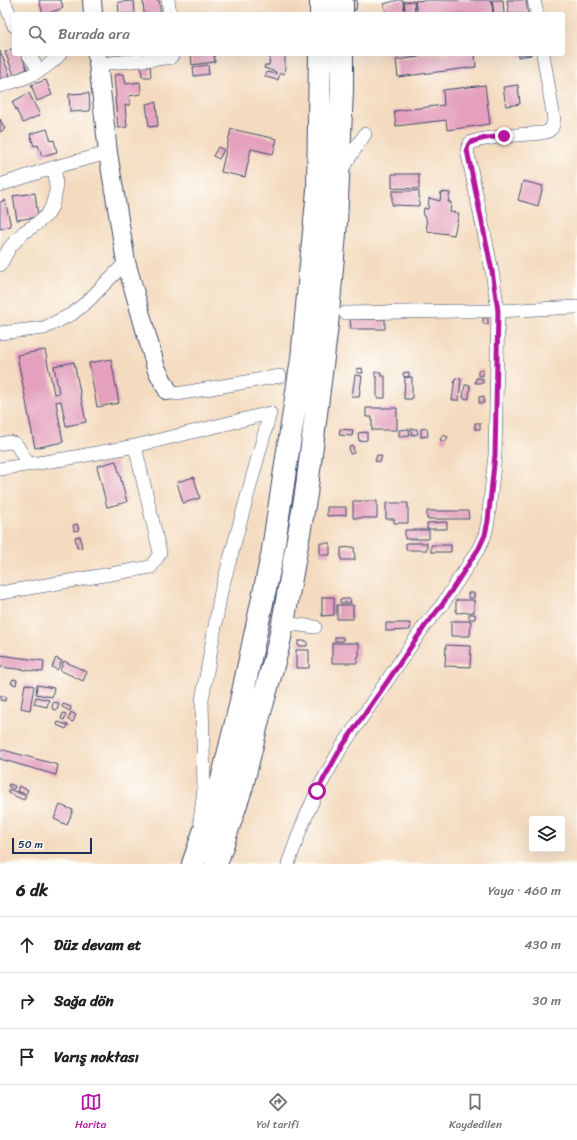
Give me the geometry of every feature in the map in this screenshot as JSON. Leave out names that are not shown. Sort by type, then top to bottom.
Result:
[{"type":"highway","points":[[321,0],[321,12]]},
{"type":"highway","points":[[342,0],[342,12]]},
{"type":"highway","points":[[195,859],[222,780],[240,706],[272,556],[302,360],[318,190],[320,56]]},
{"type":"highway","points":[[216,864],[242,786],[283,623],[306,494],[319,399],[336,222],[342,90],[342,56]]},
{"type":"street","points":[[3,0],[12,20]]},
{"type":"street","points":[[168,0],[170,12]]},
{"type":"street","points":[[534,0],[537,12]]},
{"type":"street","points":[[29,56],[40,71]]},
{"type":"street","points":[[0,86],[28,77],[40,71],[58,56]]},
{"type":"street","points":[[172,56],[170,58],[97,59],[108,154],[126,262],[156,368],[168,391],[177,394],[280,376]]},
{"type":"street","points":[[288,864],[301,828],[317,791],[341,748],[425,626],[442,605],[479,548],[485,535],[488,521],[495,455],[498,311],[468,153],[468,146],[474,141],[504,136],[542,133],[547,132],[552,128],[554,119],[544,56]]},
{"type":"street","points":[[338,176],[365,134]]},
{"type":"street","points":[[0,185],[55,167],[108,154]]},
{"type":"street","points":[[0,265],[10,247],[24,232],[39,223],[48,214],[56,191],[55,167]]},
{"type":"street","points":[[0,334],[44,328],[72,314],[88,301],[126,262]]},
{"type":"street","points":[[345,312],[498,311],[577,307]]},
{"type":"street","points":[[0,469],[135,446],[270,413],[221,592],[202,700],[204,789],[195,859]]},
{"type":"street","points":[[0,444],[9,442],[16,444],[29,465]]},
{"type":"street","points":[[0,593],[151,567],[160,553],[135,446]]},
{"type":"street","points":[[283,623],[316,627]]},
{"type":"building","points":[[39,0],[61,0],[63,8],[52,12],[42,12]]},
{"type":"building","points":[[143,0],[159,0],[161,12],[144,12]]},
{"type":"building","points":[[349,0],[357,0],[356,10],[349,9]]},
{"type":"building","points":[[403,0],[404,12],[386,12],[384,4]]},
{"type":"building","points":[[491,0],[493,12],[417,12],[415,1]]},
{"type":"building","points":[[492,0],[503,0],[504,12],[494,12]]},
{"type":"building","points":[[507,0],[526,0],[528,12],[509,12]]},
{"type":"building","points":[[134,1],[135,12],[119,12],[118,2]]},
{"type":"building","points":[[414,1],[415,12],[406,12],[404,2]]},
{"type":"building","points":[[12,49],[12,56],[22,56],[27,69],[14,75],[5,52]]},
{"type":"building","points":[[0,51],[10,75],[0,80]]},
{"type":"building","points":[[191,56],[214,56],[215,62],[192,65]]},
{"type":"building","points":[[270,56],[285,56],[284,74],[280,73],[278,80],[265,77],[267,72],[276,74],[276,72],[264,68],[265,65],[269,65]]},
{"type":"building","points":[[475,56],[476,67],[398,77],[396,60],[419,57]]},
{"type":"building","points":[[150,65],[151,77],[142,77],[141,66]]},
{"type":"building","points":[[208,65],[209,74],[194,76],[193,67]]},
{"type":"building","points":[[124,74],[126,84],[140,82],[141,94],[129,96],[130,105],[125,105],[127,127],[118,128],[114,75]]},
{"type":"building","points":[[46,80],[52,95],[37,101],[31,85]]},
{"type":"building","points":[[485,85],[490,124],[447,130],[446,120],[396,126],[394,111],[444,105],[443,90]]},
{"type":"building","points":[[518,85],[520,104],[506,106],[503,87]]},
{"type":"building","points":[[29,93],[40,115],[23,123],[12,102]]},
{"type":"building","points":[[89,93],[90,111],[70,112],[69,94]]},
{"type":"building","points":[[156,102],[158,126],[149,127],[146,104]]},
{"type":"building","points":[[0,119],[5,129],[0,132]]},
{"type":"building","points":[[47,129],[51,141],[54,140],[57,152],[42,156],[38,145],[34,146],[30,134]]},
{"type":"building","points":[[231,129],[277,139],[273,154],[251,149],[245,177],[221,172]]},
{"type":"building","points":[[218,147],[224,150],[219,159],[213,156]]},
{"type":"building","points":[[392,174],[419,174],[419,189],[392,188]]},
{"type":"building","points":[[523,181],[543,186],[538,206],[518,200]]},
{"type":"building","points":[[392,191],[419,191],[419,206],[392,205]]},
{"type":"building","points":[[441,192],[450,193],[448,202],[451,202],[450,212],[459,213],[454,235],[427,231],[426,217],[423,216],[424,208],[428,209],[429,198],[440,201]]},
{"type":"building","points":[[35,193],[38,217],[17,220],[13,196]]},
{"type":"building","points":[[5,200],[11,226],[0,229],[0,202]]},
{"type":"building","points":[[483,318],[488,318],[488,324],[483,324]]},
{"type":"building","points":[[350,319],[385,319],[385,329],[351,329]]},
{"type":"building","points":[[45,350],[54,394],[59,393],[54,366],[74,362],[86,422],[66,426],[61,401],[56,402],[63,442],[35,448],[17,355]]},
{"type":"building","points":[[111,359],[119,403],[97,407],[89,363]]},
{"type":"building","points":[[362,368],[363,373],[357,373],[357,369]]},
{"type":"building","points":[[478,370],[483,370],[483,376],[478,376]]},
{"type":"building","points":[[375,372],[381,372],[381,376],[385,376],[385,398],[377,398],[377,377],[375,377]]},
{"type":"building","points":[[409,372],[409,377],[412,377],[412,399],[404,399],[405,377],[403,373]]},
{"type":"building","points":[[355,375],[362,376],[359,397],[352,397]]},
{"type":"building","points":[[455,378],[461,379],[459,400],[452,400]]},
{"type":"building","points":[[476,378],[483,379],[483,383],[475,383]]},
{"type":"building","points":[[465,385],[470,385],[469,399],[463,398]]},
{"type":"building","points":[[484,396],[484,403],[479,403],[479,397]]},
{"type":"building","points":[[366,408],[397,408],[397,430],[372,430],[372,417],[366,417]]},
{"type":"building","points":[[475,423],[480,423],[480,429],[475,429]]},
{"type":"building","points":[[427,428],[428,436],[421,437],[421,429]]},
{"type":"building","points":[[340,429],[353,430],[352,436],[339,435]]},
{"type":"building","points":[[409,429],[410,436],[399,437],[399,430]]},
{"type":"building","points":[[411,429],[417,429],[418,434],[412,435]]},
{"type":"building","points":[[367,432],[367,440],[359,441],[358,433]]},
{"type":"building","points":[[443,435],[448,437],[445,442],[440,440]]},
{"type":"building","points":[[353,446],[354,453],[350,454],[349,447]]},
{"type":"building","points":[[377,455],[382,456],[380,462],[375,461]]},
{"type":"building","points":[[116,461],[127,502],[107,507],[97,466]]},
{"type":"building","points":[[194,477],[200,498],[183,503],[177,482]]},
{"type":"building","points":[[353,501],[377,501],[377,518],[353,518]]},
{"type":"building","points":[[386,503],[408,503],[408,523],[394,523],[394,519],[386,519]]},
{"type":"building","points":[[327,507],[346,507],[346,515],[327,516]]},
{"type":"building","points":[[427,511],[468,511],[469,519],[427,519]]},
{"type":"building","points":[[447,522],[447,529],[427,529],[427,523]]},
{"type":"building","points":[[77,524],[79,530],[74,531],[73,525]]},
{"type":"building","points":[[405,530],[429,530],[429,539],[405,539]]},
{"type":"building","points":[[80,536],[82,547],[77,548],[75,537]]},
{"type":"building","points":[[320,543],[330,543],[330,555],[320,555]]},
{"type":"building","points":[[406,543],[427,543],[427,550],[406,550]]},
{"type":"building","points":[[431,545],[451,545],[451,552],[431,552]]},
{"type":"building","points":[[354,547],[355,560],[341,560],[341,548]]},
{"type":"building","points":[[468,593],[474,593],[474,598],[468,598]]},
{"type":"building","points":[[322,597],[334,597],[334,615],[322,616]]},
{"type":"building","points":[[340,599],[350,599],[351,603],[340,603]]},
{"type":"building","points":[[456,600],[474,600],[474,612],[456,613]]},
{"type":"building","points":[[337,605],[353,605],[353,619],[337,619]]},
{"type":"building","points":[[469,614],[475,614],[475,619],[469,619]]},
{"type":"building","points":[[451,621],[471,621],[470,636],[451,636]]},
{"type":"building","points":[[386,623],[410,623],[410,630],[386,631]]},
{"type":"building","points":[[335,637],[343,637],[343,641],[335,641]]},
{"type":"building","points":[[298,641],[307,641],[307,646],[298,646]]},
{"type":"building","points":[[332,643],[359,643],[359,657],[357,657],[357,663],[332,663]]},
{"type":"building","points":[[446,645],[471,646],[470,667],[445,666]]},
{"type":"building","points":[[296,650],[309,650],[309,668],[296,668]]},
{"type":"building","points":[[0,655],[44,661],[43,672],[0,667]]},
{"type":"building","points":[[56,658],[62,661],[57,670],[52,667]]},
{"type":"building","points":[[64,661],[87,672],[83,681],[60,670]]},
{"type":"building","points":[[13,679],[17,680],[16,685],[11,683]]},
{"type":"building","points":[[25,684],[34,686],[30,710],[21,708]]},
{"type":"building","points":[[37,685],[54,688],[52,697],[36,694]]},
{"type":"building","points":[[1,695],[6,697],[5,701],[0,700]]},
{"type":"building","points":[[36,697],[49,700],[47,707],[34,704]]},
{"type":"building","points":[[53,702],[59,703],[57,710],[52,709]]},
{"type":"building","points":[[63,704],[71,707],[70,711],[62,707]]},
{"type":"building","points":[[71,712],[76,715],[73,722],[68,720]]},
{"type":"building","points":[[63,713],[66,714],[64,720],[61,719]]},
{"type":"building","points":[[58,722],[68,725],[66,729],[57,725]]},
{"type":"building","points":[[0,749],[58,765],[56,775],[0,759]]},
{"type":"building","points":[[9,784],[15,786],[14,789],[8,786]]},
{"type":"building","points":[[19,786],[28,790],[26,794],[17,791]]},
{"type":"building","points":[[9,789],[26,796],[24,800],[8,793]]},
{"type":"building","points":[[60,805],[73,810],[67,825],[54,819]]},
{"type":"route","points":[[317,791],[341,748],[425,626],[442,605],[479,548],[485,535],[488,521],[495,455],[498,311],[492,271],[467,150],[468,146],[474,141],[504,136]]}]
